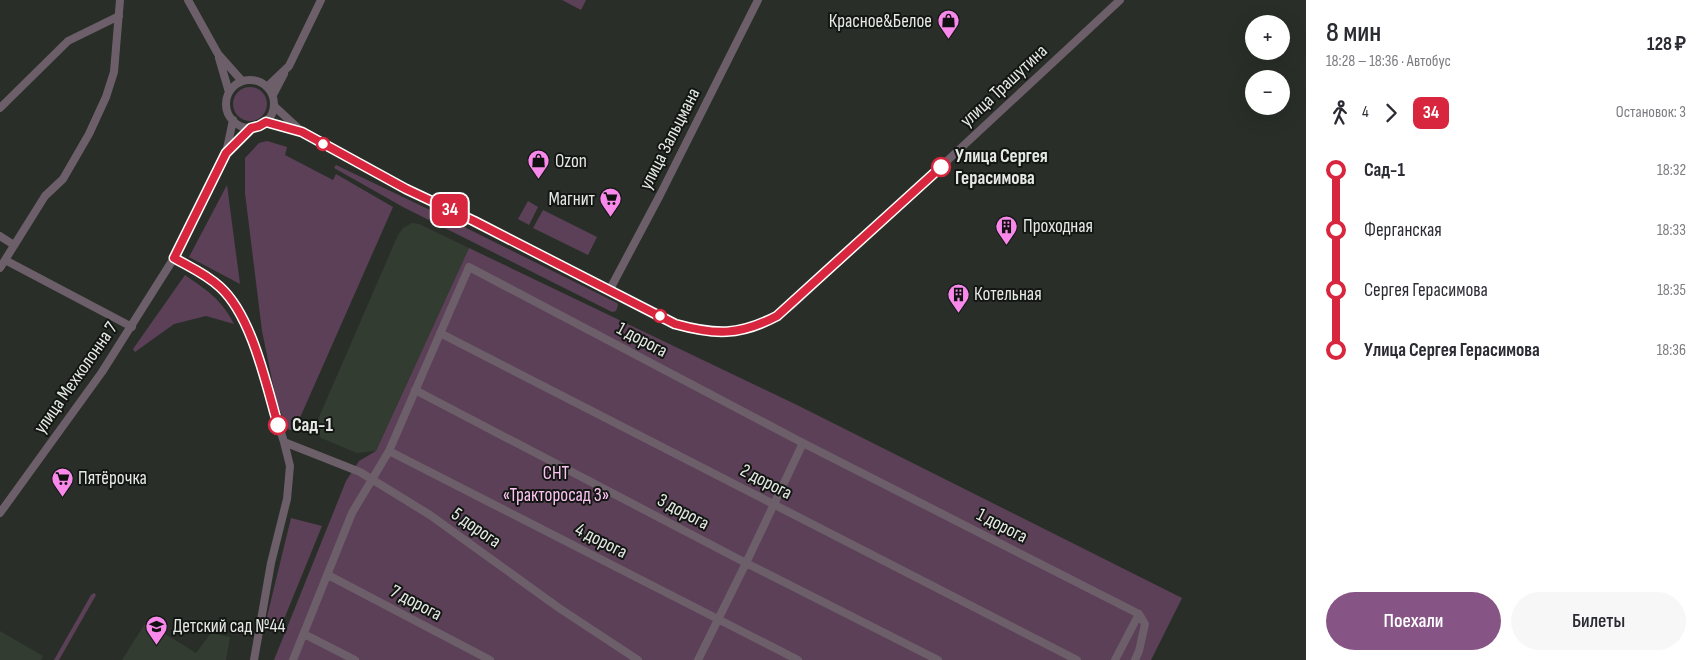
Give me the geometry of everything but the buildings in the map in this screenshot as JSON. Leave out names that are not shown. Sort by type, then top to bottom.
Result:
[{"type":"street","points":[[0,268],[45,196],[63,179],[89,134],[106,97],[114,72],[120,0]]},
{"type":"street","points":[[188,0],[218,54],[242,81]]},
{"type":"street","points":[[273,95],[321,0]]},
{"type":"street","name":"улица Зальцмана","points":[[609,291],[660,195],[758,0]]},
{"type":"street","name":"улица Трашутина","points":[[609,291],[675,324],[698,330],[739,331],[758,327],[777,316],[836,264],[1120,0]]},
{"type":"street","points":[[0,108],[68,41],[119,16]]},
{"type":"street","points":[[218,54],[229,92]]},
{"type":"street","points":[[267,87],[289,66]]},
{"type":"street","points":[[256,80],[267,87],[273,95],[274,106],[272,115],[266,122],[251,128],[241,126],[233,120],[227,110],[227,98],[229,92],[235,86],[242,81],[256,80]]},
{"type":"street","points":[[274,106],[302,132]]},
{"type":"street","points":[[226,153],[233,120]]},
{"type":"street","points":[[266,122],[302,132],[406,189],[474,221],[609,291]]},
{"type":"street","points":[[226,153],[251,128]]},
{"type":"street","name":"улица Мехколонна 7","points":[[0,513],[102,372],[132,327],[174,258],[226,153]]},
{"type":"street","points":[[0,236],[14,246]]},
{"type":"street","points":[[174,258],[204,273],[222,288],[236,308],[251,337],[290,466],[287,499],[271,563],[254,660]]},
{"type":"street","points":[[5,260],[132,327]]},
{"type":"street","name":"1 дорога","points":[[293,660],[352,513],[389,450],[468,267],[803,443],[1139,614]]},
{"type":"street","name":"2 дорога","points":[[440,333],[1077,660]]},
{"type":"street","name":"3 дорога","points":[[415,390],[746,563],[938,660]]},
{"type":"street","name":"5 дорога","points":[[284,442],[360,472],[372,479],[430,515],[559,608],[638,660]]},
{"type":"street","points":[[698,660],[803,443]]},
{"type":"street","name":"4 дорога","points":[[389,450],[798,660]]},
{"type":"street","name":"7 дорога","points":[[328,575],[490,660]]},
{"type":"street","points":[[1115,660],[1139,614]]},
{"type":"street","points":[[1134,660],[1139,651],[1145,624],[1139,614]]},
{"type":"street","points":[[304,634],[355,660]]},
{"type":"shaded area","points":[[412,223],[419,224],[469,248],[376,451],[357,453],[321,438],[316,431],[316,424],[398,235],[403,228]]},
{"type":"shaded area","name":"Детский сад №44","points":[[146,622],[196,653],[211,633],[230,637],[226,660],[122,660]]},
{"type":"shaded area","points":[[0,631],[43,656],[41,660],[0,660]]},
{"type":"green space","points":[[562,0],[586,0],[581,10]]},
{"type":"green space","points":[[250,87],[257,88],[262,92],[266,97],[266,111],[262,116],[257,120],[250,121],[243,120],[238,116],[234,111],[233,104],[234,97],[238,92],[243,88]]},
{"type":"green space","points":[[267,141],[287,147],[285,155],[333,180],[336,174],[393,207],[295,429],[289,430],[277,404],[262,331],[245,193],[245,158],[259,143]]},
{"type":"green space","points":[[336,165],[617,303],[616,311],[612,312],[403,207],[334,168]]},
{"type":"green space","points":[[227,185],[240,284],[189,257]]},
{"type":"green space","points":[[528,201],[538,207],[529,225],[518,219]]},
{"type":"green space","points":[[543,210],[597,237],[588,255],[533,228]]},
{"type":"green space","name":"СНТ «Тракторосад 3»","points":[[469,248],[797,405],[1182,598],[1151,660],[274,660],[346,481],[359,461],[376,451]]},
{"type":"green space","points":[[185,275],[213,296],[224,308],[234,324],[206,316],[174,324],[135,352],[133,349]]},
{"type":"green space","points":[[291,518],[322,526],[280,629],[265,625]]},
{"type":"green space","points":[[94,593],[96,595],[59,660],[54,660],[91,595]]},
{"type":"bus line","name":"34","points":[[278,425],[251,337],[236,308],[222,288],[204,273],[174,258],[226,153],[251,128],[266,122],[302,132],[406,189],[474,221],[675,324],[698,330],[719,332],[739,331],[758,327],[777,316],[941,167]]},
{"type":"place","name":"Красное&Белое","points":[[948,40]]},
{"type":"place","name":"Улица Сергея Герасимова","points":[[941,167]]},
{"type":"place","name":"Ozon","points":[[539,180]]},
{"type":"place","name":"Магнит","points":[[611,218]]},
{"type":"place","name":"Проходная","points":[[1007,245]]},
{"type":"place","name":"Котельная","points":[[958,313]]},
{"type":"place","name":"Сад-1","points":[[278,425]]},
{"type":"place","name":"Пятёрочка","points":[[62,497]]},
{"type":"place","name":"Детский сад №44","points":[[157,645]]}]
